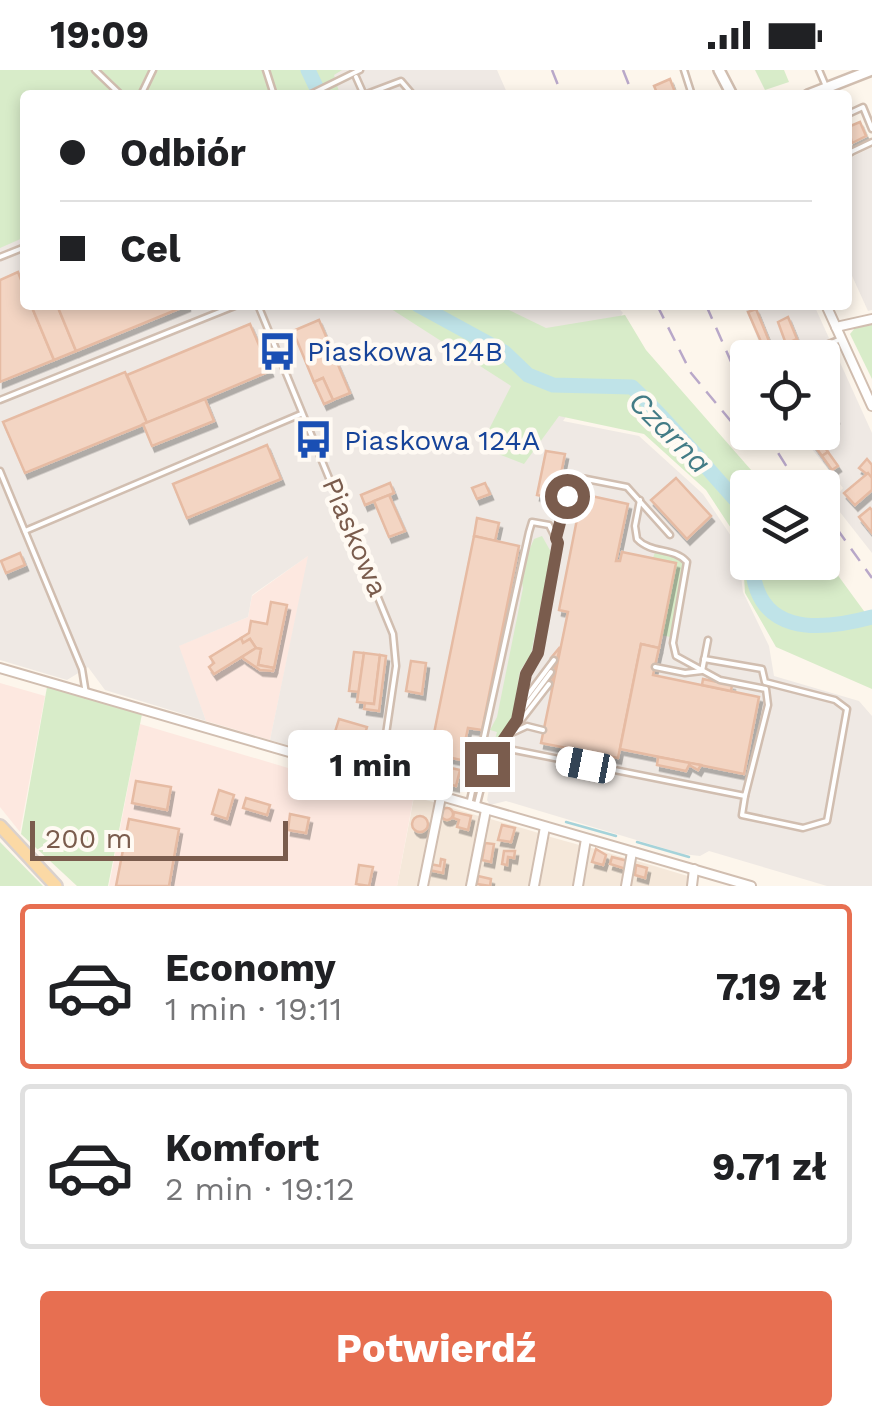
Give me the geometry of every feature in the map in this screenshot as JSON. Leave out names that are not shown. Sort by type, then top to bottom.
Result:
[{"type":"main road","points":[[0,826],[56,886]]},
{"type":"street","points":[[826,90],[872,70]]},
{"type":"street","points":[[828,310],[872,406]]},
{"type":"street","points":[[836,328],[872,320]]},
{"type":"street","points":[[0,668],[751,886]]},
{"type":"street","points":[[423,886],[441,797]]},
{"type":"street","points":[[471,886],[477,808]]},
{"type":"street","points":[[534,886],[546,827]]},
{"type":"street","points":[[578,886],[586,838]]},
{"type":"street","points":[[626,886],[632,852]]},
{"type":"street","points":[[692,886],[694,869]]},
{"type":"lane","points":[[95,70],[116,90]]},
{"type":"lane","points":[[318,90],[358,72]]},
{"type":"lane","points":[[378,90],[401,82],[408,90]]},
{"type":"lane","points":[[852,112],[863,107],[872,128]]},
{"type":"lane","points":[[0,400],[224,310]]},
{"type":"lane","name":"Piaskowa","points":[[260,310],[394,634],[396,666],[378,780]]},
{"type":"lane","points":[[24,530],[303,414]]},
{"type":"lane","points":[[0,473],[82,669],[86,694]]},
{"type":"lane","points":[[556,538],[571,476],[627,487],[670,536]]},
{"type":"lane","points":[[640,500],[637,540],[648,548],[681,555],[687,562],[673,648],[680,660],[720,680],[766,686],[835,700],[847,709],[826,821],[803,828],[742,815],[764,721],[766,686],[762,669],[704,658]]},
{"type":"lane","points":[[477,808],[520,562],[532,522],[549,526],[558,543],[538,653],[526,674],[510,734]]},
{"type":"lane","points":[[702,671],[708,640]]},
{"type":"lane","points":[[520,706],[554,660]]},
{"type":"lane","points":[[655,667],[685,673],[702,671]]},
{"type":"lane","points":[[517,718],[551,672]]},
{"type":"lane","points":[[477,808],[487,764],[549,684]]},
{"type":"lane","points":[[510,734],[526,726],[543,730]]},
{"type":"lane","points":[[498,747],[745,796]]},
{"type":"shaded area","points":[[0,70],[497,70],[506,90],[20,90],[20,310],[620,310],[623,313],[617,321],[627,330],[563,421],[639,436],[703,494],[730,534],[730,580],[741,580],[743,592],[769,646],[774,676],[859,701],[872,716],[872,886],[827,886],[709,851],[700,856],[683,854],[506,801],[490,805],[489,789],[495,790],[496,785],[485,779],[459,777],[456,786],[416,777],[413,769],[390,766],[389,761],[375,760],[368,766],[359,766],[270,740],[308,556],[252,595],[248,617],[179,646],[206,721],[105,690],[88,667],[67,680],[0,660]]},
{"type":"shaded area","points":[[872,147],[872,310],[868,311],[852,276],[852,157]]},
{"type":"shaded area","points":[[746,310],[816,310],[830,340],[758,340]]},
{"type":"shaded area","points":[[840,362],[872,433],[872,553],[840,512],[843,488],[840,470],[829,470],[813,450],[840,450]]},
{"type":"shaded area","points":[[309,555],[270,740],[206,721],[178,646],[248,617],[252,596]]},
{"type":"shaded area","points":[[0,683],[45,696],[20,832],[0,807]]},
{"type":"shaded area","points":[[140,724],[359,789],[361,785],[413,800],[397,886],[109,886]]},
{"type":"shaded area","points":[[414,797],[437,803],[421,886],[397,886]]},
{"type":"shaded area","points":[[442,805],[482,817],[469,886],[425,886]]},
{"type":"shaded area","points":[[487,818],[542,834],[532,886],[475,886]]},
{"type":"shaded area","points":[[547,836],[583,846],[576,886],[537,886]]},
{"type":"shaded area","points":[[588,847],[629,859],[624,886],[580,886]]},
{"type":"shaded area","points":[[634,860],[691,877],[689,886],[629,886]]},
{"type":"green space","points":[[0,70],[342,70],[334,75],[338,90],[20,90],[20,239],[0,248]]},
{"type":"green space","points":[[755,70],[784,70],[789,82],[765,90]]},
{"type":"green space","points":[[393,310],[509,310],[546,328],[625,315],[646,350],[751,470],[730,470],[730,527],[706,490],[644,434],[559,416],[524,464],[480,447],[511,386]]},
{"type":"green space","points":[[872,325],[872,379],[850,334],[855,328]]},
{"type":"green space","points":[[542,536],[551,552],[531,654],[520,671],[512,719],[501,739],[493,742],[489,738],[495,739],[497,732],[490,730],[497,717],[523,588],[523,569],[534,539]]},
{"type":"green space","points":[[655,552],[677,557],[683,564],[670,637],[661,635],[676,563],[653,558]]},
{"type":"green space","points":[[840,578],[872,622],[872,689],[776,647],[745,593],[744,580]]},
{"type":"green space","points":[[47,687],[142,714],[108,886],[77,886],[21,834]]},
{"type":"green space","points":[[0,842],[43,886],[0,886]]},
{"type":"building","points":[[670,79],[674,90],[656,90],[654,86]]},
{"type":"building","points":[[860,122],[866,136],[852,143],[852,125]]},
{"type":"building","points":[[18,272],[20,310],[33,310],[54,360],[0,382],[0,280]]},
{"type":"building","points":[[33,310],[59,310],[76,351],[54,360]]},
{"type":"building","points":[[59,310],[176,310],[76,351]]},
{"type":"building","points":[[753,310],[769,340],[760,340],[748,312]]},
{"type":"building","points":[[788,317],[797,339],[785,340],[778,322]]},
{"type":"building","points":[[319,320],[350,393],[333,400],[323,378],[314,382],[293,331]]},
{"type":"building","points":[[250,324],[270,371],[147,423],[127,375]]},
{"type":"building","points":[[125,372],[147,423],[25,473],[3,422]]},
{"type":"building","points":[[323,378],[333,400],[324,404],[314,382]]},
{"type":"building","points":[[205,399],[214,421],[152,446],[143,424]]},
{"type":"building","points":[[267,445],[281,479],[187,518],[173,484]]},
{"type":"building","points":[[546,451],[565,454],[556,499],[537,495]]},
{"type":"building","points":[[828,452],[838,466],[832,470],[822,456]]},
{"type":"building","points":[[867,459],[872,465],[872,478],[859,468]]},
{"type":"building","points":[[868,473],[872,490],[855,505],[844,493]]},
{"type":"building","points":[[676,478],[711,516],[687,539],[651,500]]},
{"type":"building","points":[[390,483],[394,493],[365,505],[361,495]]},
{"type":"building","points":[[485,483],[490,494],[477,499],[472,488]]},
{"type":"building","points":[[582,494],[628,504],[616,561],[620,561],[622,552],[676,563],[659,648],[641,644],[618,758],[541,743],[568,612],[559,610]]},
{"type":"building","points":[[389,495],[405,531],[389,537],[374,501]]},
{"type":"building","points":[[872,510],[872,533],[859,517]]},
{"type":"building","points":[[477,518],[499,523],[495,541],[474,536]]},
{"type":"building","points":[[474,536],[519,546],[482,730],[468,728],[461,760],[430,753]]},
{"type":"building","points":[[20,553],[25,565],[6,573],[1,561]]},
{"type":"building","points":[[271,602],[287,605],[274,668],[258,665],[261,649],[250,639],[243,643],[241,638],[249,633],[251,621],[267,624]]},
{"type":"building","points":[[241,638],[243,643],[250,639],[256,648],[214,674],[209,667],[214,663],[210,657]]},
{"type":"building","points":[[641,644],[659,648],[653,675],[759,697],[744,774],[620,749]]},
{"type":"building","points":[[560,647],[551,686],[547,683],[553,674],[549,670],[556,661],[551,658]]},
{"type":"building","points":[[261,649],[258,665],[274,668],[273,671],[260,670],[242,657]]},
{"type":"building","points":[[354,652],[364,653],[359,692],[349,691]]},
{"type":"building","points":[[364,653],[380,655],[374,704],[357,702]]},
{"type":"building","points":[[380,655],[386,656],[379,711],[364,709],[365,703],[374,704]]},
{"type":"building","points":[[411,661],[426,663],[422,694],[406,691]]},
{"type":"building","points":[[703,679],[732,685],[731,691],[702,685]]},
{"type":"building","points":[[339,719],[367,727],[363,740],[335,732]]},
{"type":"building","points":[[658,757],[701,765],[698,770],[689,765],[686,771],[657,765]]},
{"type":"building","points":[[428,763],[460,770],[456,786],[425,779]]},
{"type":"building","points":[[136,781],[171,787],[167,810],[132,803]]},
{"type":"building","points":[[219,790],[234,795],[227,819],[212,814]]},
{"type":"building","points":[[246,798],[270,805],[267,815],[243,808]]},
{"type":"building","points":[[447,808],[453,814],[447,820],[441,814]]},
{"type":"building","points":[[454,812],[471,816],[468,830],[457,827],[459,820],[453,818]]},
{"type":"building","points":[[290,814],[309,818],[306,833],[288,830]]},
{"type":"building","points":[[420,816],[428,824],[420,832],[412,824]]},
{"type":"building","points":[[129,819],[179,829],[169,886],[116,886]]},
{"type":"building","points":[[502,825],[515,828],[511,842],[498,840]]},
{"type":"building","points":[[485,843],[494,844],[491,862],[482,860]]},
{"type":"building","points":[[596,849],[606,855],[603,865],[592,862]]},
{"type":"building","points":[[504,851],[515,851],[514,858],[508,857],[507,865],[502,864]]},
{"type":"building","points":[[612,857],[628,861],[626,869],[610,864]]},
{"type":"building","points":[[441,859],[445,860],[443,873],[429,870],[430,864],[440,866]]},
{"type":"building","points":[[359,865],[373,867],[369,886],[356,884]]},
{"type":"building","points":[[636,865],[647,868],[645,878],[635,875]]},
{"type":"building","points":[[478,876],[491,879],[490,886],[477,884]]},
{"type":"waterway","name":"Czarna","points":[[308,70],[318,90]]},
{"type":"waterway","name":"Czarna","points":[[427,310],[504,352],[528,375],[553,385],[632,387],[730,493]]},
{"type":"waterway","name":"Czarna","points":[[755,580],[764,604],[792,622],[830,625],[872,617]]},
{"type":"waterway","points":[[566,822],[616,836]]},
{"type":"waterway","points":[[637,842],[689,857]]},
{"type":"railway","points":[[552,70],[560,90]]},
{"type":"railway","points":[[623,70],[631,90]]},
{"type":"railway","points":[[660,310],[691,373],[730,420]]},
{"type":"railway","points":[[708,310],[730,359]]},
{"type":"railway","points":[[776,450],[789,470]]},
{"type":"railway","points":[[840,533],[872,578]]},
{"type":"place","name":"Piaskowa 124B","points":[[277,351]]},
{"type":"place","name":"Piaskowa 124A","points":[[314,440]]},
{"type":"route","points":[[487,764],[517,720],[526,674],[538,653],[556,538],[567,496]]}]
